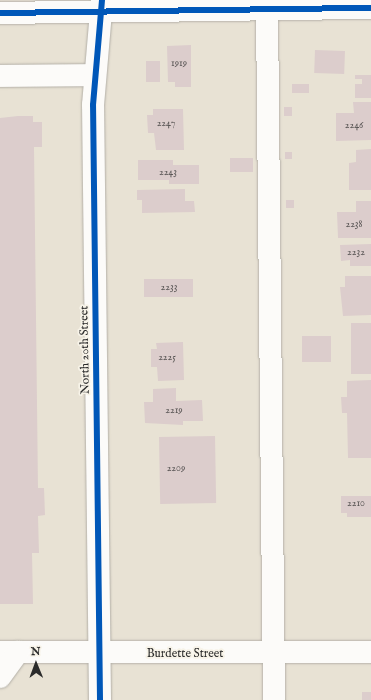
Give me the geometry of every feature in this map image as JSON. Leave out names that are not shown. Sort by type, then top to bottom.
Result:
[{"type":"street","points":[[0,13],[101,6],[267,10],[371,8]]},
{"type":"street","name":"North 20th Street","points":[[100,700],[94,75],[101,6]]},
{"type":"street","points":[[267,10],[274,700]]},
{"type":"street","points":[[0,76],[94,75]]},
{"type":"street","points":[[0,677],[9,652]]},
{"type":"street","name":"Burdette Street","points":[[9,652],[371,652]]},
{"type":"building","points":[[191,45],[191,87],[175,87],[175,82],[168,82],[167,46]]},
{"type":"building","points":[[315,50],[345,51],[344,74],[314,73]]},
{"type":"building","points":[[146,61],[160,61],[160,82],[146,82]]},
{"type":"building","points":[[355,75],[371,75],[371,98],[355,98],[355,84],[362,84],[362,79],[355,79]]},
{"type":"building","points":[[292,84],[309,84],[309,93],[292,93]]},
{"type":"building","points":[[353,102],[371,102],[371,140],[336,141],[336,113],[354,113]]},
{"type":"building","points":[[284,107],[292,107],[292,116],[284,116]]},
{"type":"building","points":[[153,109],[183,109],[184,150],[156,150],[154,133],[148,133],[147,115],[153,115]]},
{"type":"building","points":[[33,116],[33,122],[42,122],[42,147],[34,147],[38,488],[44,488],[45,515],[38,516],[39,553],[32,553],[33,604],[0,604],[0,118]]},
{"type":"building","points":[[371,149],[371,190],[349,190],[349,163],[356,162],[356,150]]},
{"type":"building","points":[[285,152],[292,152],[292,159],[285,159]]},
{"type":"building","points":[[230,158],[253,158],[253,172],[230,172]]},
{"type":"building","points":[[138,160],[173,160],[173,165],[199,165],[199,184],[169,184],[169,180],[138,180]]},
{"type":"building","points":[[185,189],[185,201],[194,201],[195,212],[142,213],[142,200],[137,200],[137,190]]},
{"type":"building","points":[[286,200],[294,200],[294,208],[286,208]]},
{"type":"building","points":[[356,201],[371,201],[371,238],[338,238],[337,212],[356,212]]},
{"type":"building","points":[[371,244],[371,266],[350,266],[350,260],[341,261],[340,245]]},
{"type":"building","points":[[345,276],[371,276],[371,315],[343,316],[340,287],[345,287]]},
{"type":"building","points":[[144,279],[193,279],[193,297],[144,297]]},
{"type":"building","points":[[351,323],[371,323],[371,374],[351,374]]},
{"type":"building","points":[[302,336],[331,336],[331,362],[302,362]]},
{"type":"building","points":[[183,342],[184,380],[158,381],[157,367],[151,367],[151,349],[157,349],[156,343]]},
{"type":"building","points":[[371,380],[371,458],[348,458],[347,413],[342,413],[341,397],[347,397],[347,381]]},
{"type":"building","points":[[176,388],[176,401],[202,400],[203,421],[183,421],[183,425],[145,423],[144,402],[153,402],[153,389]]},
{"type":"building","points":[[215,436],[216,503],[160,504],[159,437]]},
{"type":"building","points":[[341,496],[371,496],[371,517],[347,517],[347,513],[341,513]]},
{"type":"building","points":[[362,692],[371,692],[371,700],[362,700]]},
{"type":"cycle path","points":[[100,700],[93,105],[102,0]]},
{"type":"cycle path","points":[[0,13],[371,8]]}]
